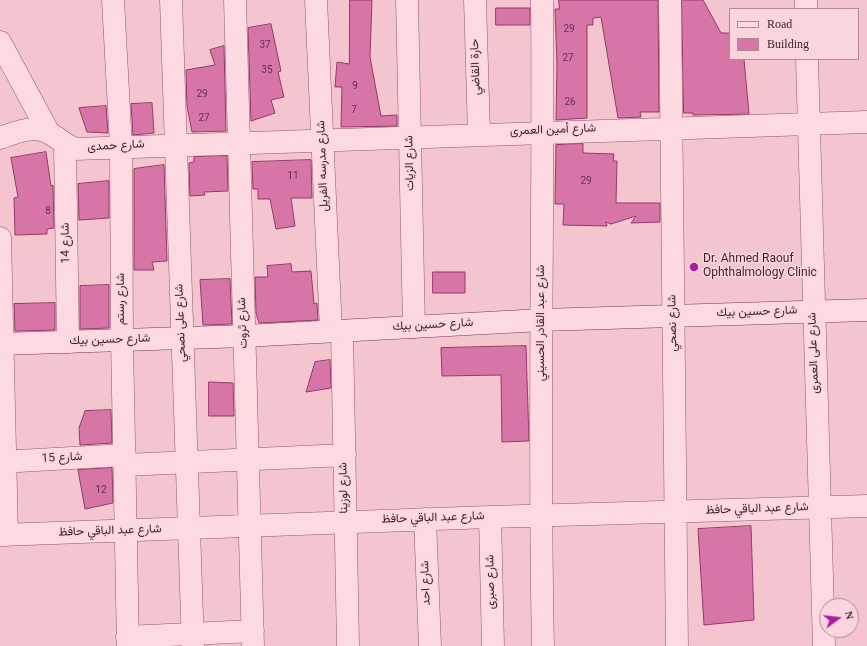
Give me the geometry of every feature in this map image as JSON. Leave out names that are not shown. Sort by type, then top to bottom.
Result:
[{"type":"street","name":"شارع رستم","points":[[113,0],[121,146],[122,340],[128,641]]},
{"type":"street","name":"شارع على نصحي","points":[[171,0],[193,640]]},
{"type":"street","name":"شارع ثروت","points":[[235,0],[253,638]]},
{"type":"street","name":"شارع مدرسه الفريل","points":[[316,0],[323,139],[337,331]]},
{"type":"street","name":"شارع الزيات","points":[[407,0],[414,327]]},
{"type":"street","name":"حارة القاضي","points":[[475,0],[479,134]]},
{"type":"street","name":"شارع عبد القادر الحسيني","points":[[542,0],[543,132],[540,517],[543,646]]},
{"type":"street","name":"شارع نصحي","points":[[670,0],[677,646]]},
{"type":"street","points":[[0,42],[57,139]]},
{"type":"street","name":"شارع على العمرى","points":[[807,60],[813,311],[824,646]]},
{"type":"street","name":"شارع أمين العمرى","points":[[239,142],[672,127],[867,122]]},
{"type":"street","name":"شارع حمدى","points":[[0,138],[24,130],[38,130],[75,149],[239,142]]},
{"type":"street","name":"شارع 14","points":[[57,139],[68,342]]},
{"type":"street","points":[[0,238],[3,535]]},
{"type":"street","name":"شارع حسين بيك","points":[[1,344],[245,336],[542,320],[867,310]]},
{"type":"street","name":"شارع لوزينا","points":[[337,331],[345,455],[348,646]]},
{"type":"street","name":"شارع 15","points":[[3,461],[125,460],[186,462],[345,455]]},
{"type":"street","name":"شارع عبد الباقي حافظ","points":[[3,535],[490,517],[540,517],[867,506]]},
{"type":"street","name":"شارع صبرى","points":[[490,517],[493,646]]},
{"type":"street","name":"شارع احد","points":[[425,520],[430,646]]},
{"type":"street","points":[[128,641],[253,638]]},
{"type":"building","points":[[350,0],[372,0],[370,57],[381,116],[397,115],[397,126],[341,127],[342,87],[335,87],[337,62],[349,64]]},
{"type":"building","points":[[559,0],[658,0],[659,112],[640,112],[641,117],[618,118],[601,17],[593,18],[593,25],[587,25],[587,118],[556,120],[557,65],[555,9],[559,9]]},
{"type":"building","points":[[682,0],[703,0],[721,33],[729,33],[729,60],[744,60],[749,114],[693,115],[693,113],[684,113]]},
{"type":"building","points":[[496,8],[530,8],[530,25],[496,25]]},
{"type":"building","points":[[271,24],[281,71],[278,72],[284,97],[271,100],[275,113],[251,121],[248,28]]},
{"type":"building","points":[[224,46],[226,131],[192,132],[187,106],[186,70],[215,65],[210,50]]},
{"type":"building","points":[[152,103],[154,133],[133,135],[131,104]]},
{"type":"building","points":[[106,106],[108,133],[87,132],[79,108]]},
{"type":"building","points":[[583,144],[583,153],[614,154],[613,161],[617,161],[616,203],[660,203],[660,222],[631,223],[636,216],[611,224],[606,222],[607,226],[563,225],[564,204],[555,204],[556,145]]},
{"type":"building","points":[[46,152],[51,186],[53,185],[54,228],[47,229],[47,234],[15,235],[14,198],[18,197],[11,158]]},
{"type":"building","points":[[227,156],[228,191],[204,192],[205,195],[190,196],[189,163],[194,162],[194,157]]},
{"type":"building","points":[[311,160],[312,198],[291,198],[295,226],[276,229],[270,199],[258,199],[258,189],[253,189],[252,162]]},
{"type":"building","points":[[164,165],[167,261],[152,262],[154,270],[134,270],[134,169]]},
{"type":"building","points":[[109,181],[109,218],[79,220],[78,184]]},
{"type":"building","points":[[291,264],[292,272],[311,271],[314,304],[317,303],[318,320],[259,323],[256,313],[255,277],[268,277],[267,266]]},
{"type":"building","points":[[433,272],[465,272],[465,293],[433,293]]},
{"type":"building","points":[[230,279],[232,324],[203,325],[200,280]]},
{"type":"building","points":[[109,285],[109,328],[80,329],[80,286]]},
{"type":"building","points":[[55,303],[55,330],[15,331],[14,304]]},
{"type":"building","points":[[526,346],[529,441],[502,442],[501,375],[442,376],[441,348]]},
{"type":"building","points":[[330,360],[331,388],[306,392],[315,362]]},
{"type":"building","points":[[209,382],[233,383],[234,416],[209,416]]},
{"type":"building","points":[[111,410],[112,443],[80,445],[79,428],[85,411]]},
{"type":"building","points":[[112,468],[113,503],[85,509],[78,470]]},
{"type":"building","points":[[751,526],[754,620],[704,625],[698,529]]},
{"type":"place","name":"Dr. Ahmed Raouf Ophthalmology Clinic","points":[[694,267]]}]
